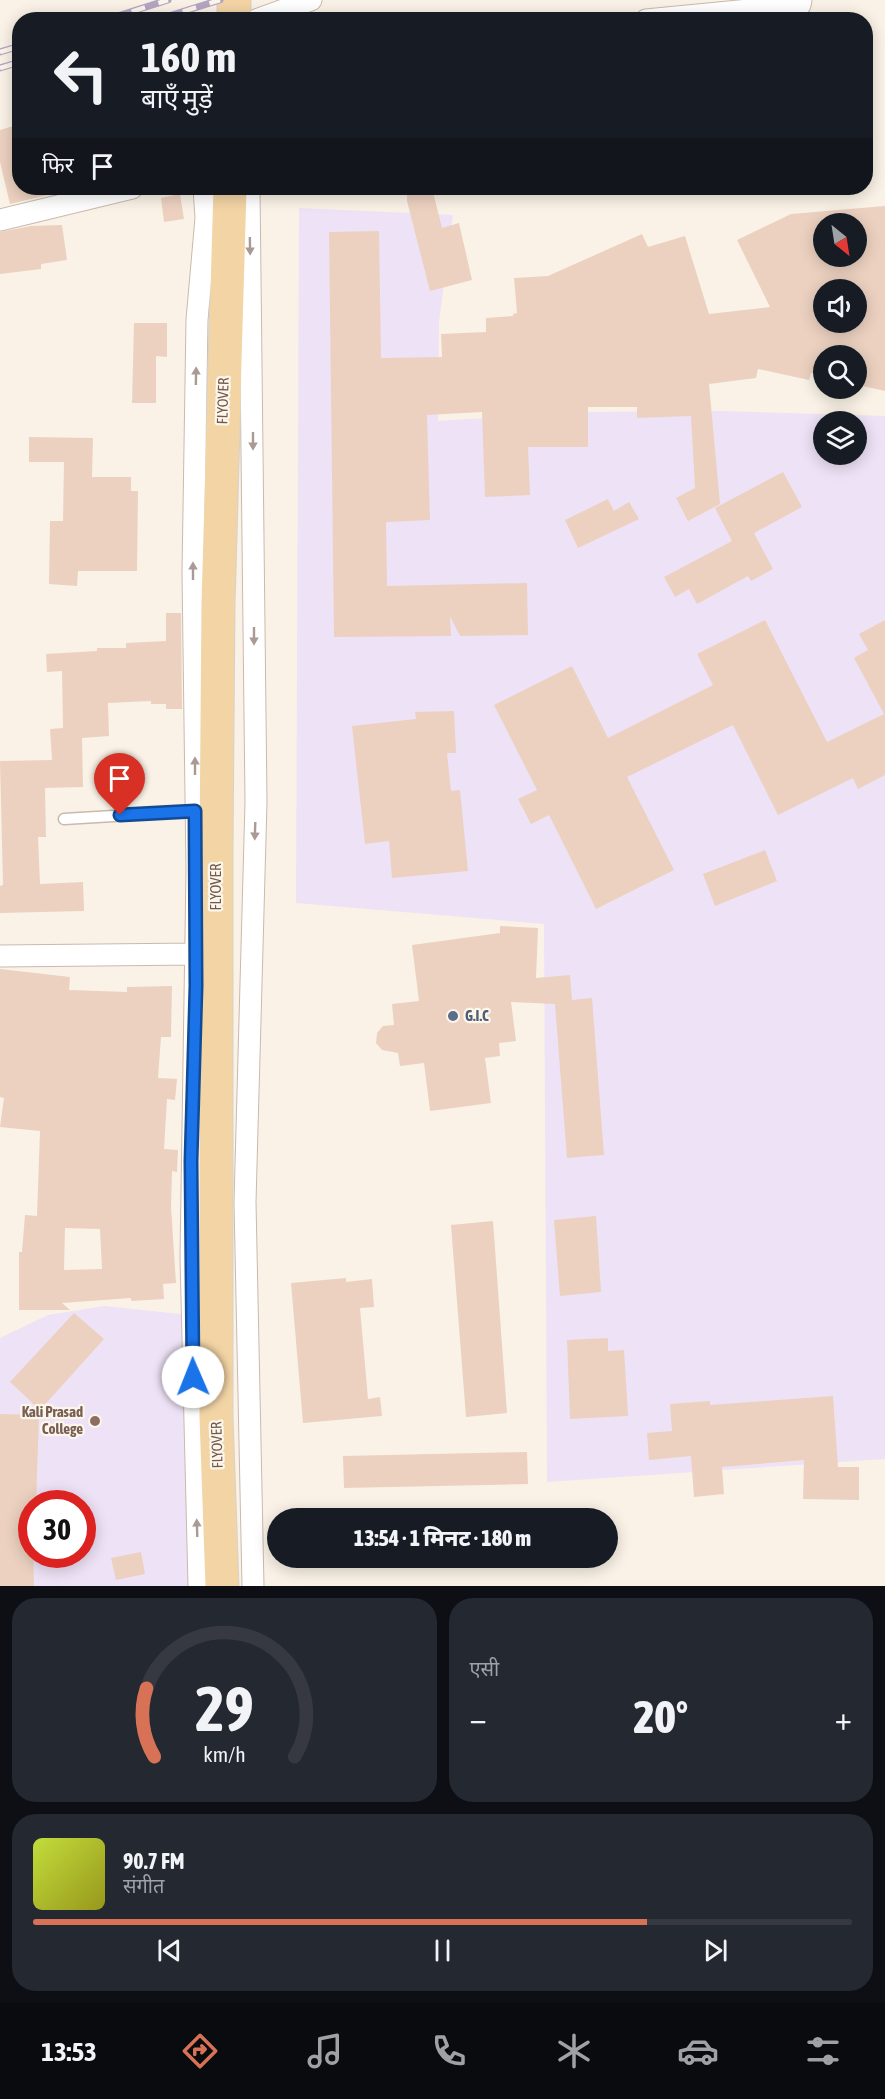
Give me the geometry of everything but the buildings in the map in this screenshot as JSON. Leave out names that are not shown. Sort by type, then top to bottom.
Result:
[{"type":"main road","name":"FLYOVER","points":[[222,1586],[216,1417],[216,836],[218,604],[230,195]]},
{"type":"street","points":[[278,12],[311,0]]},
{"type":"street","points":[[728,12],[800,5],[801,0]]},
{"type":"street","points":[[0,220],[103,195]]},
{"type":"street","points":[[199,1586],[191,1257],[196,954],[193,550],[197,320],[206,219],[204,195]]},
{"type":"street","points":[[249,195],[255,802],[245,1202],[253,1586]]},
{"type":"street","points":[[0,956],[196,954]]},
{"type":"lane","points":[[64,819],[195,811]]},
{"type":"shaded area","points":[[299,208],[453,215],[439,322],[438,421],[579,412],[724,411],[813,414],[813,465],[867,465],[867,415],[885,416],[885,1459],[547,1482],[544,924],[296,903]]},
{"type":"shaded area","name":"Kali Prasad College","points":[[104,1306],[190,1315],[192,1586],[0,1586],[0,1338],[48,1315]]},
{"type":"railway","points":[[130,12],[168,0]]},
{"type":"railway","points":[[182,12],[220,0]]},
{"type":"railway","points":[[0,52],[12,48]]},
{"type":"railway","points":[[0,68],[12,64]]},
{"type":"place","name":"G.I.C","points":[[453,1016]]},
{"type":"place","name":"Kali Prasad College","points":[[95,1421]]},
{"type":"route","points":[[120,815],[195,811],[196,986],[191,1161],[193,1377]]}]
